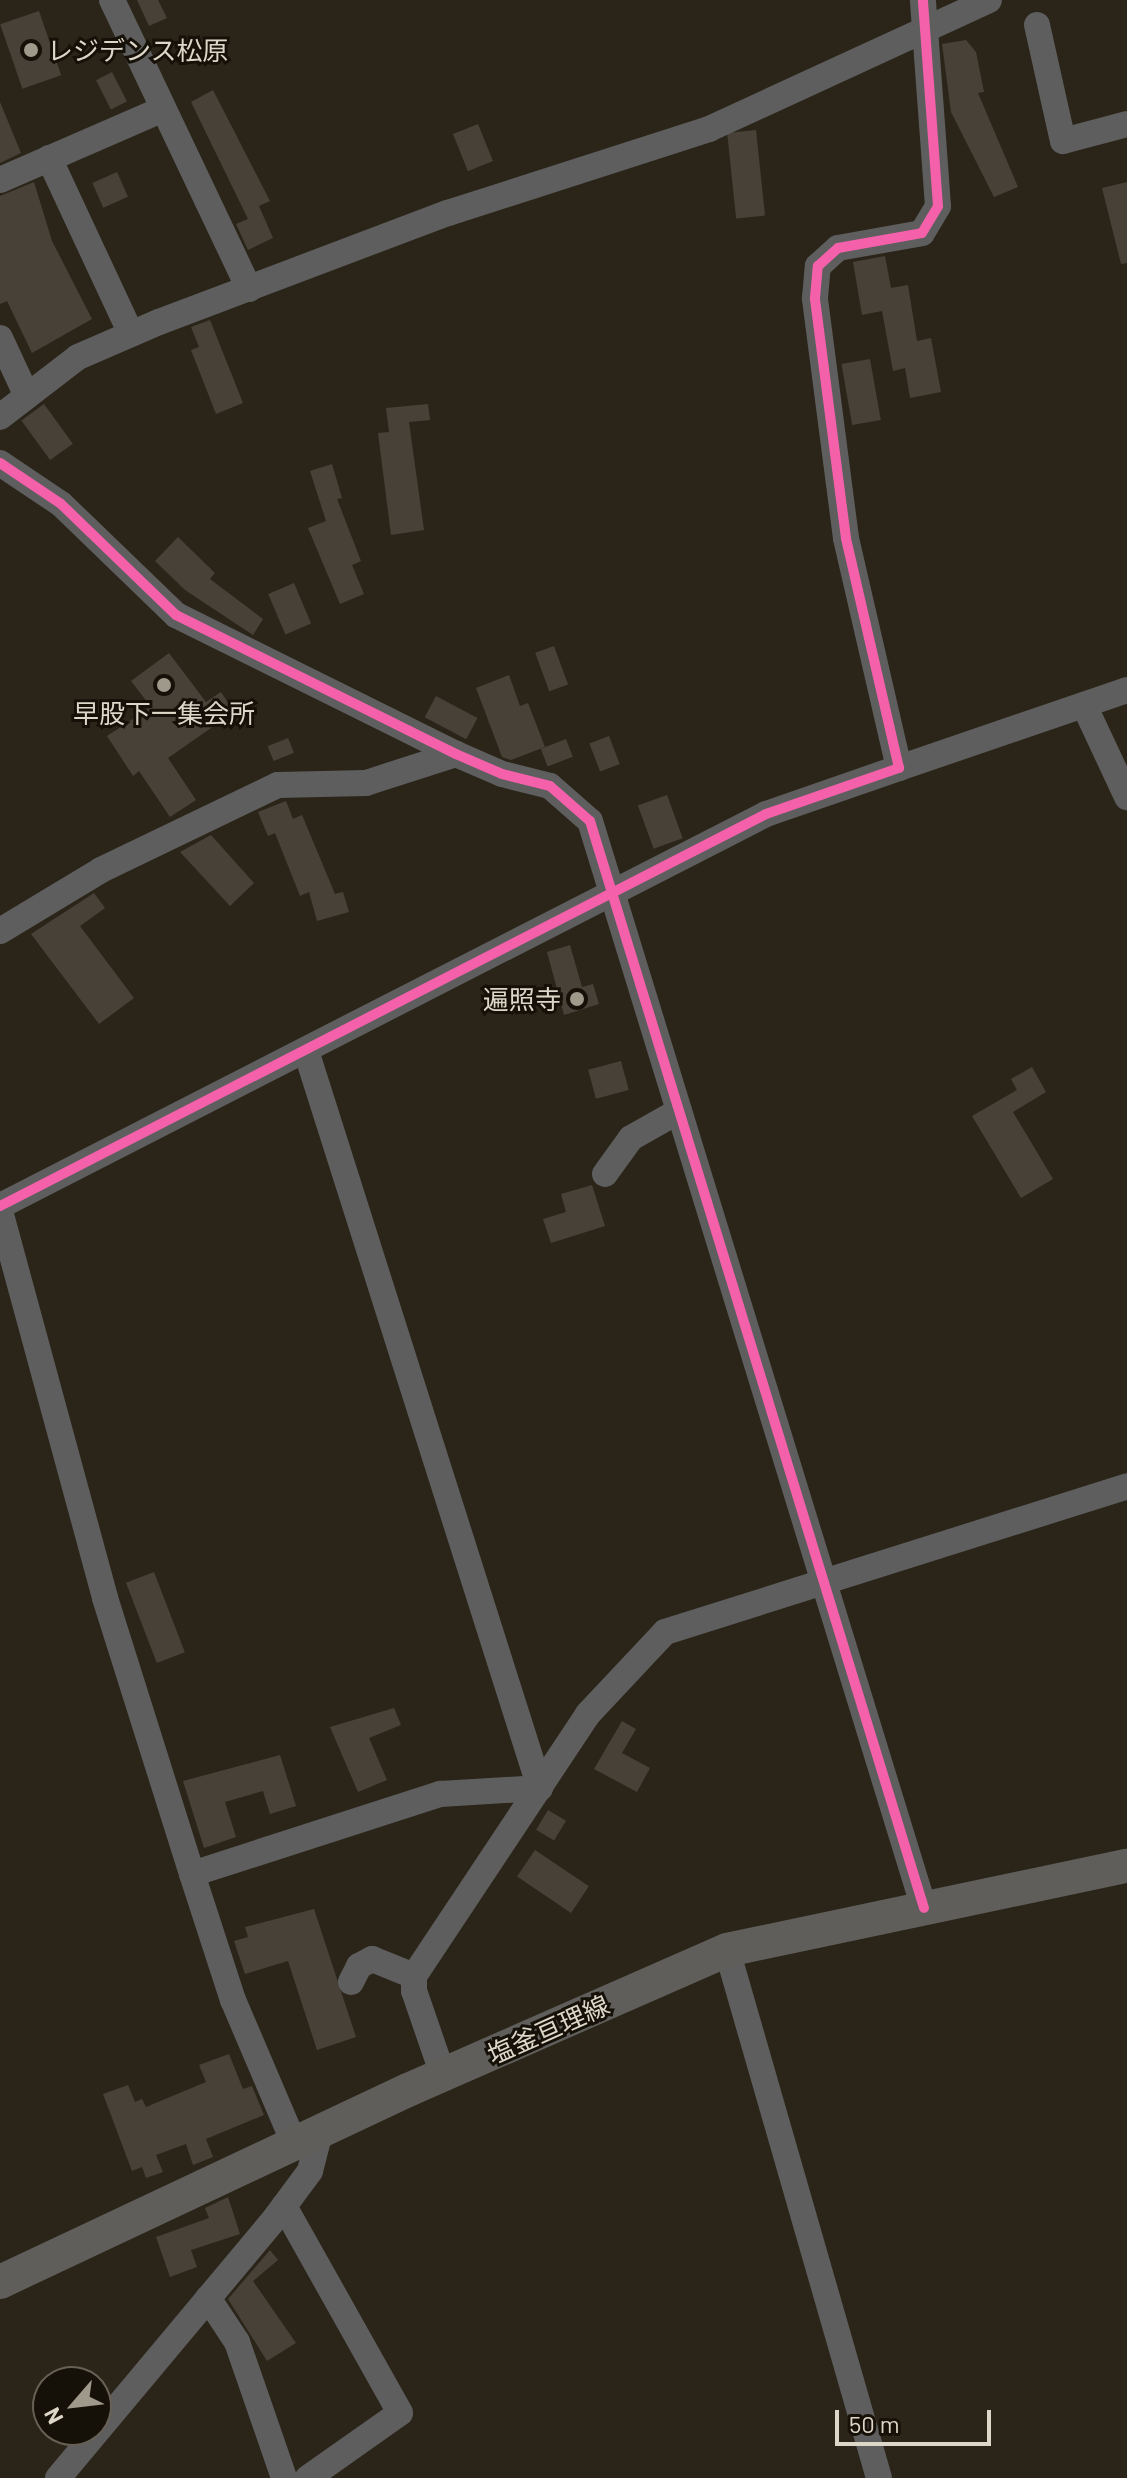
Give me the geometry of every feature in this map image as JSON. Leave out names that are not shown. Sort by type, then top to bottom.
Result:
[{"type":"main road","name":"塩釜亘理線","points":[[0,2282],[443,2075],[727,1950],[1127,1866]]},
{"type":"street","points":[[112,0],[249,289]]},
{"type":"street","points":[[899,768],[846,538],[815,298],[818,266],[838,248],[922,233],[938,206],[928,27],[923,0]]},
{"type":"street","points":[[0,417],[78,357],[131,334],[448,213],[709,129],[989,0]]},
{"type":"street","points":[[1037,25],[1063,141],[1127,124]]},
{"type":"street","points":[[0,180],[163,109]]},
{"type":"street","points":[[49,158],[131,334]]},
{"type":"street","points":[[0,338],[26,394]]},
{"type":"street","points":[[0,463],[61,504],[176,615],[456,754],[502,774],[550,786],[573,801],[590,821],[924,1908]]},
{"type":"street","points":[[58,2478],[310,2171],[307,2138],[233,2000],[192,1874],[105,1598],[0,1207],[766,814],[1127,690]]},
{"type":"street","points":[[1084,705],[1127,797]]},
{"type":"street","points":[[0,931],[101,870],[278,785],[366,783],[456,754]]},
{"type":"street","points":[[306,1051],[540,1788]]},
{"type":"street","points":[[605,1174],[631,1138],[679,1111]]},
{"type":"street","points":[[443,2075],[414,1991],[414,1976],[588,1714],[665,1632],[1127,1486]]},
{"type":"street","points":[[192,1874],[440,1794],[540,1788]]},
{"type":"street","points":[[727,1950],[879,2478]]},
{"type":"street","points":[[351,1982],[359,1966],[372,1959],[414,1976]]},
{"type":"street","points":[[284,2206],[400,2413],[308,2478]]},
{"type":"street","points":[[208,2298],[237,2342],[284,2478]]},
{"type":"building","points":[[137,0],[158,0],[167,18],[149,26]]},
{"type":"building","name":"レジデンス松原","points":[[39,11],[61,75],[22,89],[0,24]]},
{"type":"building","points":[[966,40],[976,52],[984,92],[978,93],[1018,187],[994,197],[951,112],[942,44]]},
{"type":"building","points":[[112,72],[127,101],[111,110],[96,80]]},
{"type":"building","points":[[213,90],[270,201],[259,206],[273,238],[248,250],[236,224],[248,219],[191,102]]},
{"type":"building","points":[[0,102],[21,153],[0,163]]},
{"type":"building","points":[[478,124],[493,161],[468,171],[453,134]]},
{"type":"building","points":[[756,130],[765,216],[736,219],[727,133]]},
{"type":"building","points":[[117,172],[128,197],[103,208],[92,183]]},
{"type":"building","points":[[34,182],[52,241],[92,319],[32,353],[7,301],[0,304],[0,196]]},
{"type":"building","points":[[1127,182],[1127,263],[1121,264],[1102,188]]},
{"type":"building","points":[[885,256],[891,288],[908,285],[917,341],[931,338],[941,392],[910,398],[905,368],[893,371],[882,311],[862,315],[853,262]]},
{"type":"building","points":[[210,320],[243,403],[216,414],[191,350],[199,347],[191,327]]},
{"type":"building","points":[[870,359],[881,420],[852,425],[841,364]]},
{"type":"building","points":[[44,404],[73,444],[50,460],[21,420]]},
{"type":"building","points":[[428,404],[430,420],[409,422],[424,530],[391,535],[378,433],[389,432],[386,408]]},
{"type":"building","points":[[332,464],[342,498],[337,499],[361,561],[352,565],[364,594],[340,604],[308,528],[326,521],[310,471]]},
{"type":"building","points":[[178,537],[215,573],[210,579],[263,619],[253,635],[185,590],[155,561]]},
{"type":"building","points":[[294,583],[311,624],[285,634],[268,594]]},
{"type":"building","points":[[554,646],[568,685],[549,691],[535,653]]},
{"type":"building","points":[[169,653],[206,702],[221,692],[234,712],[168,758],[196,800],[170,817],[139,771],[133,776],[107,736],[151,707],[131,681]]},
{"type":"building","points":[[509,675],[520,706],[528,703],[545,747],[511,760],[502,757],[476,688]]},
{"type":"building","points":[[436,696],[477,718],[466,739],[425,717]]},
{"type":"building","points":[[609,736],[620,764],[600,772],[589,744]]},
{"type":"building","points":[[288,738],[294,753],[274,761],[268,746]]},
{"type":"building","points":[[566,739],[573,757],[548,766],[541,749]]},
{"type":"building","points":[[667,795],[683,838],[654,849],[638,806]]},
{"type":"building","points":[[286,801],[293,819],[302,815],[335,894],[343,892],[349,912],[317,921],[309,892],[300,896],[275,833],[268,836],[258,812]]},
{"type":"building","points":[[211,835],[254,883],[230,906],[180,852]]},
{"type":"building","points":[[94,893],[105,908],[80,926],[134,998],[99,1024],[31,934]]},
{"type":"building","points":[[570,945],[582,987],[593,984],[599,1004],[564,1015],[547,952]]},
{"type":"building","points":[[621,1061],[629,1090],[596,1099],[588,1070]]},
{"type":"building","points":[[1032,1067],[1046,1092],[1013,1112],[1053,1179],[1021,1198],[972,1116],[1017,1090],[1011,1079]]},
{"type":"building","points":[[592,1185],[605,1226],[551,1243],[543,1219],[566,1212],[561,1194]]},
{"type":"building","points":[[154,1572],[185,1652],[157,1663],[126,1583]]},
{"type":"building","points":[[394,1708],[401,1725],[369,1738],[387,1780],[358,1792],[330,1727]]},
{"type":"building","points":[[622,1721],[636,1729],[622,1753],[650,1768],[637,1792],[594,1769]]},
{"type":"building","points":[[280,1755],[296,1806],[270,1814],[263,1791],[225,1802],[236,1837],[204,1848],[183,1781]]},
{"type":"building","points":[[548,1810],[566,1821],[554,1841],[536,1830]]},
{"type":"building","points":[[535,1850],[589,1886],[571,1913],[517,1877]]},
{"type":"building","points":[[314,1909],[356,2037],[317,2050],[288,1961],[245,1974],[234,1941],[248,1937],[245,1927]]},
{"type":"building","points":[[229,2054],[243,2089],[252,2086],[264,2115],[206,2139],[213,2157],[193,2165],[186,2144],[156,2155],[163,2172],[146,2178],[142,2167],[132,2171],[103,2094],[128,2085],[135,2102],[142,2099],[146,2107],[206,2082],[199,2065]]},
{"type":"building","points":[[228,2197],[240,2234],[191,2250],[197,2267],[170,2277],[156,2237],[209,2218],[205,2208]]},
{"type":"building","points":[[270,2250],[278,2260],[253,2281],[296,2343],[267,2361],[228,2299]]},
{"type":"cycle path","points":[[0,1206],[766,814],[899,768],[846,538],[815,298],[818,266],[838,248],[922,233],[938,206],[923,0]]},
{"type":"cycle path","points":[[0,463],[61,504],[176,615],[456,754],[502,774],[550,786],[590,821],[924,1908]]},
{"type":"place","name":"レジデンス松原","points":[[31,50]]},
{"type":"place","name":"早股下一集会所","points":[[164,685]]},
{"type":"place","name":"遍照寺","points":[[577,999]]}]
